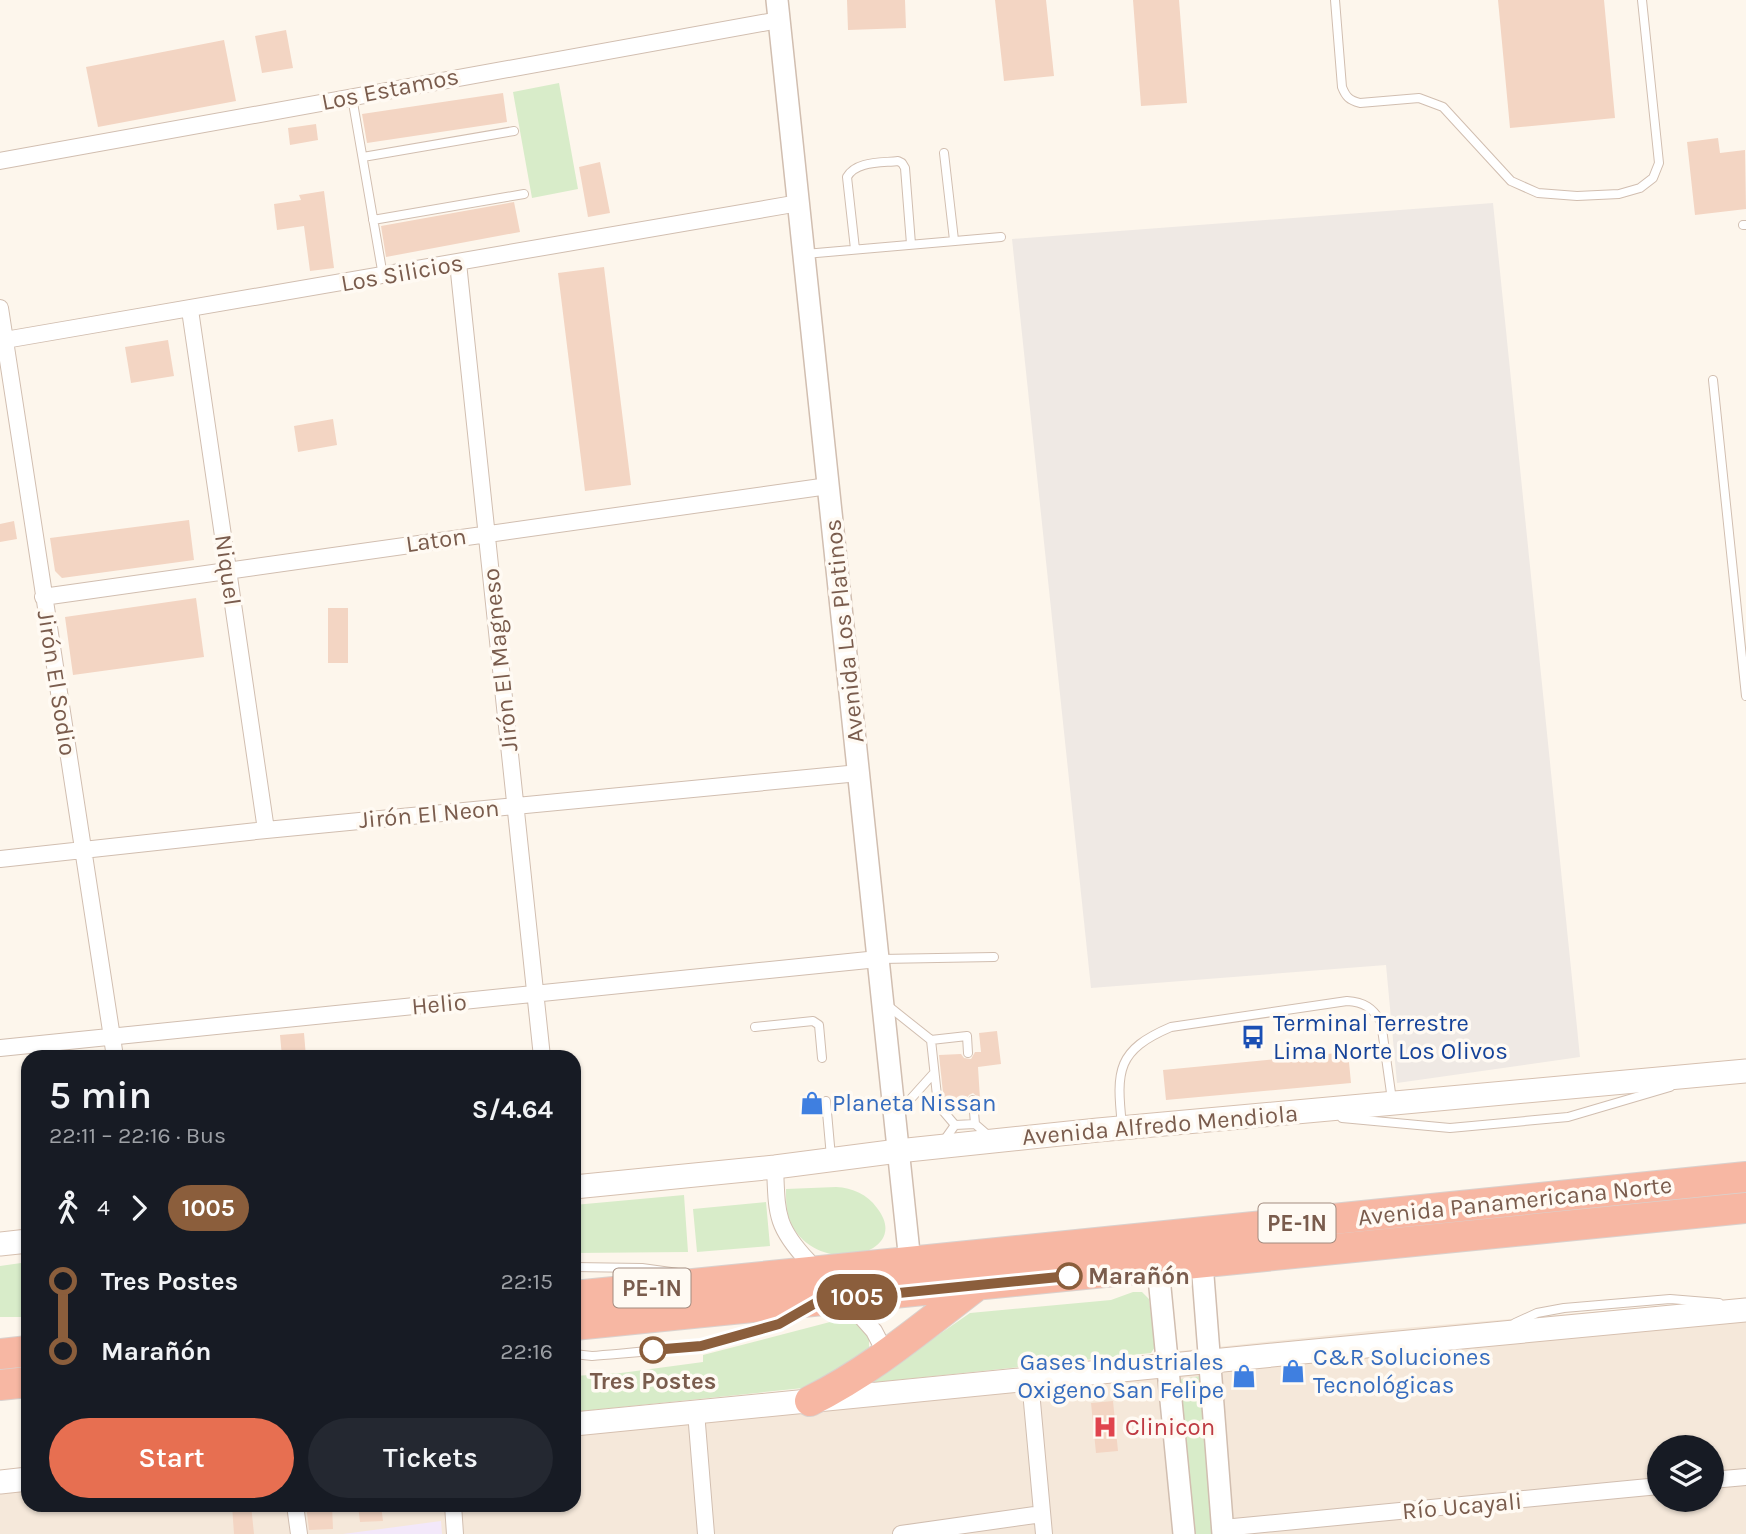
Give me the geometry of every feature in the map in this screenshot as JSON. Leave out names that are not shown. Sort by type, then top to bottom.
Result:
[{"type":"highway","points":[[1630,1189],[1746,1166]]},
{"type":"highway","name":"Avenida Panamericana Norte","points":[[581,1295],[1746,1177]]},
{"type":"highway","name":"Avenida Panamericana Norte","points":[[581,1324],[1746,1208]]},
{"type":"highway","points":[[1648,1218],[1746,1227]]},
{"type":"highway","points":[[810,1401],[845,1384],[978,1285]]},
{"type":"highway","points":[[0,1354],[21,1352]]},
{"type":"highway","points":[[0,1385],[21,1383]]},
{"type":"main road","name":"Avenida Alfredo Mendiola","points":[[581,1185],[775,1167],[898,1151],[1122,1128],[1746,1072]]},
{"type":"main road","points":[[0,1244],[21,1242]]},
{"type":"main road","points":[[581,1423],[1746,1308]]},
{"type":"main road","points":[[0,1482],[21,1480]]},
{"type":"street","name":"Los Estamos","points":[[0,161],[352,96],[778,10]]},
{"type":"street","name":"Avenida Los Platinos","points":[[778,10],[910,1262]]},
{"type":"street","name":"Los Silicios","points":[[5,340],[799,203]]},
{"type":"street","name":"Jirón El Magneso","points":[[458,263],[541,1050]]},
{"type":"street","name":"Jirón El Sodio","points":[[0,308],[114,1050]]},
{"type":"street","name":"Niquel","points":[[190,310],[266,830]]},
{"type":"street","name":"Laton","points":[[43,597],[828,486]]},
{"type":"street","name":"Jirón El Neon","points":[[0,859],[266,830],[859,773]]},
{"type":"street","name":"Helio","points":[[0,1048],[878,958]]},
{"type":"street","points":[[775,1167],[777,1214],[780,1224],[808,1261]]},
{"type":"street","points":[[1202,1263],[1223,1531]]},
{"type":"street","points":[[1158,1267],[1184,1534]]},
{"type":"street","points":[[858,1313],[874,1331],[886,1354]]},
{"type":"street","points":[[1030,1380],[1044,1534]]},
{"type":"street","points":[[696,1412],[706,1534]]},
{"type":"street","points":[[1724,1479],[1746,1477]]},
{"type":"street","name":"Río Ucayali","points":[[1223,1531],[1647,1487]]},
{"type":"street","points":[[296,1512],[299,1534]]},
{"type":"street","points":[[453,1512],[455,1534]]},
{"type":"street","points":[[901,1534],[1042,1514]]},
{"type":"lane","points":[[1335,0],[1342,87],[1351,101],[1360,103],[1419,98],[1443,107],[1511,181],[1538,193],[1577,196],[1619,194],[1640,188],[1653,178],[1659,163],[1642,0]]},
{"type":"lane","points":[[352,96],[383,276]]},
{"type":"lane","points":[[363,157],[514,131]]},
{"type":"lane","points":[[944,153],[954,240]]},
{"type":"lane","points":[[855,249],[847,177],[851,170],[859,166],[898,161],[905,168],[911,244]]},
{"type":"lane","points":[[373,220],[524,194]]},
{"type":"lane","points":[[804,254],[1001,237]]},
{"type":"lane","points":[[1713,380],[1746,696]]},
{"type":"lane","points":[[878,958],[918,960],[993,957]]},
{"type":"lane","points":[[1122,1128],[1119,1098],[1121,1066],[1132,1050],[1147,1037],[1171,1027],[1347,1001],[1358,1001],[1368,1006],[1375,1011],[1381,1022],[1393,1103]]},
{"type":"lane","points":[[883,1002],[931,1040],[967,1036],[968,1053]]},
{"type":"lane","points":[[755,1027],[813,1021],[818,1025],[822,1058]]},
{"type":"lane","points":[[931,1040],[938,1105],[956,1125]]},
{"type":"lane","points":[[894,1117],[934,1073]]},
{"type":"lane","points":[[1288,1113],[1450,1128],[1568,1117],[1717,1074]]},
{"type":"lane","points":[[973,1100],[975,1124]]},
{"type":"lane","points":[[826,1101],[832,1159]]},
{"type":"lane","points":[[956,1125],[975,1124],[995,1141]]},
{"type":"lane","points":[[940,1147],[956,1125]]},
{"type":"lane","points":[[581,1267],[642,1268],[730,1280]]},
{"type":"lane","points":[[581,1355],[701,1346],[779,1324],[819,1301]]},
{"type":"shaded area","points":[[1493,203],[1580,1057],[1397,1083],[1386,965],[1091,988],[1012,239]]},
{"type":"shaded area","points":[[1746,1299],[1746,1534],[0,1534],[0,1475],[21,1473],[21,1512],[581,1512],[581,1414],[1369,1331]]},
{"type":"shaded area","points":[[441,1521],[442,1534],[343,1534]]},
{"type":"green space","points":[[559,83],[578,189],[532,198],[513,92]]},
{"type":"green space","points":[[836,1187],[859,1193],[877,1208],[885,1225],[883,1238],[872,1248],[857,1254],[838,1255],[819,1250],[802,1239],[790,1221],[786,1189]]},
{"type":"green space","points":[[684,1195],[688,1252],[581,1253],[581,1204]]},
{"type":"green space","points":[[766,1202],[770,1246],[697,1252],[693,1209]]},
{"type":"green space","points":[[21,1263],[21,1317],[0,1317],[0,1266]]},
{"type":"green space","points":[[1133,1292],[1142,1292],[1149,1299],[1155,1347],[1151,1353],[869,1383],[970,1313],[1111,1300]]},
{"type":"green space","points":[[853,1316],[869,1337],[869,1349],[813,1387],[581,1411],[581,1376],[703,1362],[703,1355]]},
{"type":"green space","points":[[1201,1376],[1216,1534],[1191,1534],[1175,1380]]},
{"type":"building","points":[[847,0],[905,0],[906,28],[848,30]]},
{"type":"building","points":[[995,0],[1046,0],[1054,76],[1004,81]]},
{"type":"building","points":[[1133,0],[1179,0],[1187,103],[1141,106]]},
{"type":"building","points":[[1498,0],[1604,0],[1615,118],[1510,128]]},
{"type":"building","points":[[286,30],[293,68],[262,73],[255,36]]},
{"type":"building","points":[[224,40],[236,101],[98,127],[86,67]]},
{"type":"building","points":[[503,93],[507,122],[367,143],[362,114]]},
{"type":"building","points":[[316,124],[318,140],[290,145],[288,128]]},
{"type":"building","points":[[1718,138],[1720,153],[1745,150],[1746,209],[1695,215],[1687,142]]},
{"type":"building","points":[[600,162],[610,213],[588,217],[579,167]]},
{"type":"building","points":[[324,191],[334,268],[310,271],[304,226],[277,230],[274,204],[301,200],[299,195]]},
{"type":"building","points":[[514,202],[520,232],[386,257],[381,226]]},
{"type":"building","points":[[604,267],[631,485],[585,491],[558,273]]},
{"type":"building","points":[[168,340],[174,376],[131,383],[125,347]]},
{"type":"building","points":[[333,419],[337,445],[298,452],[294,426]]},
{"type":"building","points":[[189,520],[194,560],[62,578],[55,571],[50,538]]},
{"type":"building","points":[[14,521],[17,539],[0,542],[0,524]]},
{"type":"building","points":[[196,598],[204,657],[73,675],[65,617]]},
{"type":"building","points":[[328,608],[348,608],[348,663],[328,663]]},
{"type":"building","points":[[997,1031],[1001,1064],[978,1067],[980,1099],[973,1093],[966,1100],[944,1102],[939,1055],[961,1054],[964,1058],[971,1059],[975,1052],[981,1052],[979,1033]]},
{"type":"building","points":[[304,1033],[305,1050],[281,1050],[280,1035]]},
{"type":"building","points":[[1348,1052],[1351,1083],[1166,1100],[1163,1070]]},
{"type":"building","name":"Clinicon","points":[[1113,1401],[1118,1451],[1096,1453],[1091,1403]]},
{"type":"building","points":[[232,1512],[252,1512],[254,1534],[234,1534]]},
{"type":"building","points":[[307,1512],[332,1512],[333,1529],[309,1530]]},
{"type":"building","points":[[359,1512],[382,1512],[383,1521],[360,1522]]},
{"type":"bus line","name":"1005","points":[[653,1350],[701,1346],[779,1324],[819,1301],[1069,1276]]},
{"type":"place","name":"Terminal Terrestre Lima Norte Los Olivos","points":[[1253,1037]]},
{"type":"place","name":"Planeta Nissan","points":[[812,1103]]},
{"type":"place","name":"Marañón","points":[[1069,1276]]},
{"type":"place","name":"Tres Postes","points":[[653,1350]]},
{"type":"place","name":"C&R Soluciones Tecnológicas","points":[[1293,1371]]},
{"type":"place","name":"Gases Industriales Oxigeno San Felipe","points":[[1244,1376]]},
{"type":"place","name":"Clinicon","points":[[1105,1427]]}]
